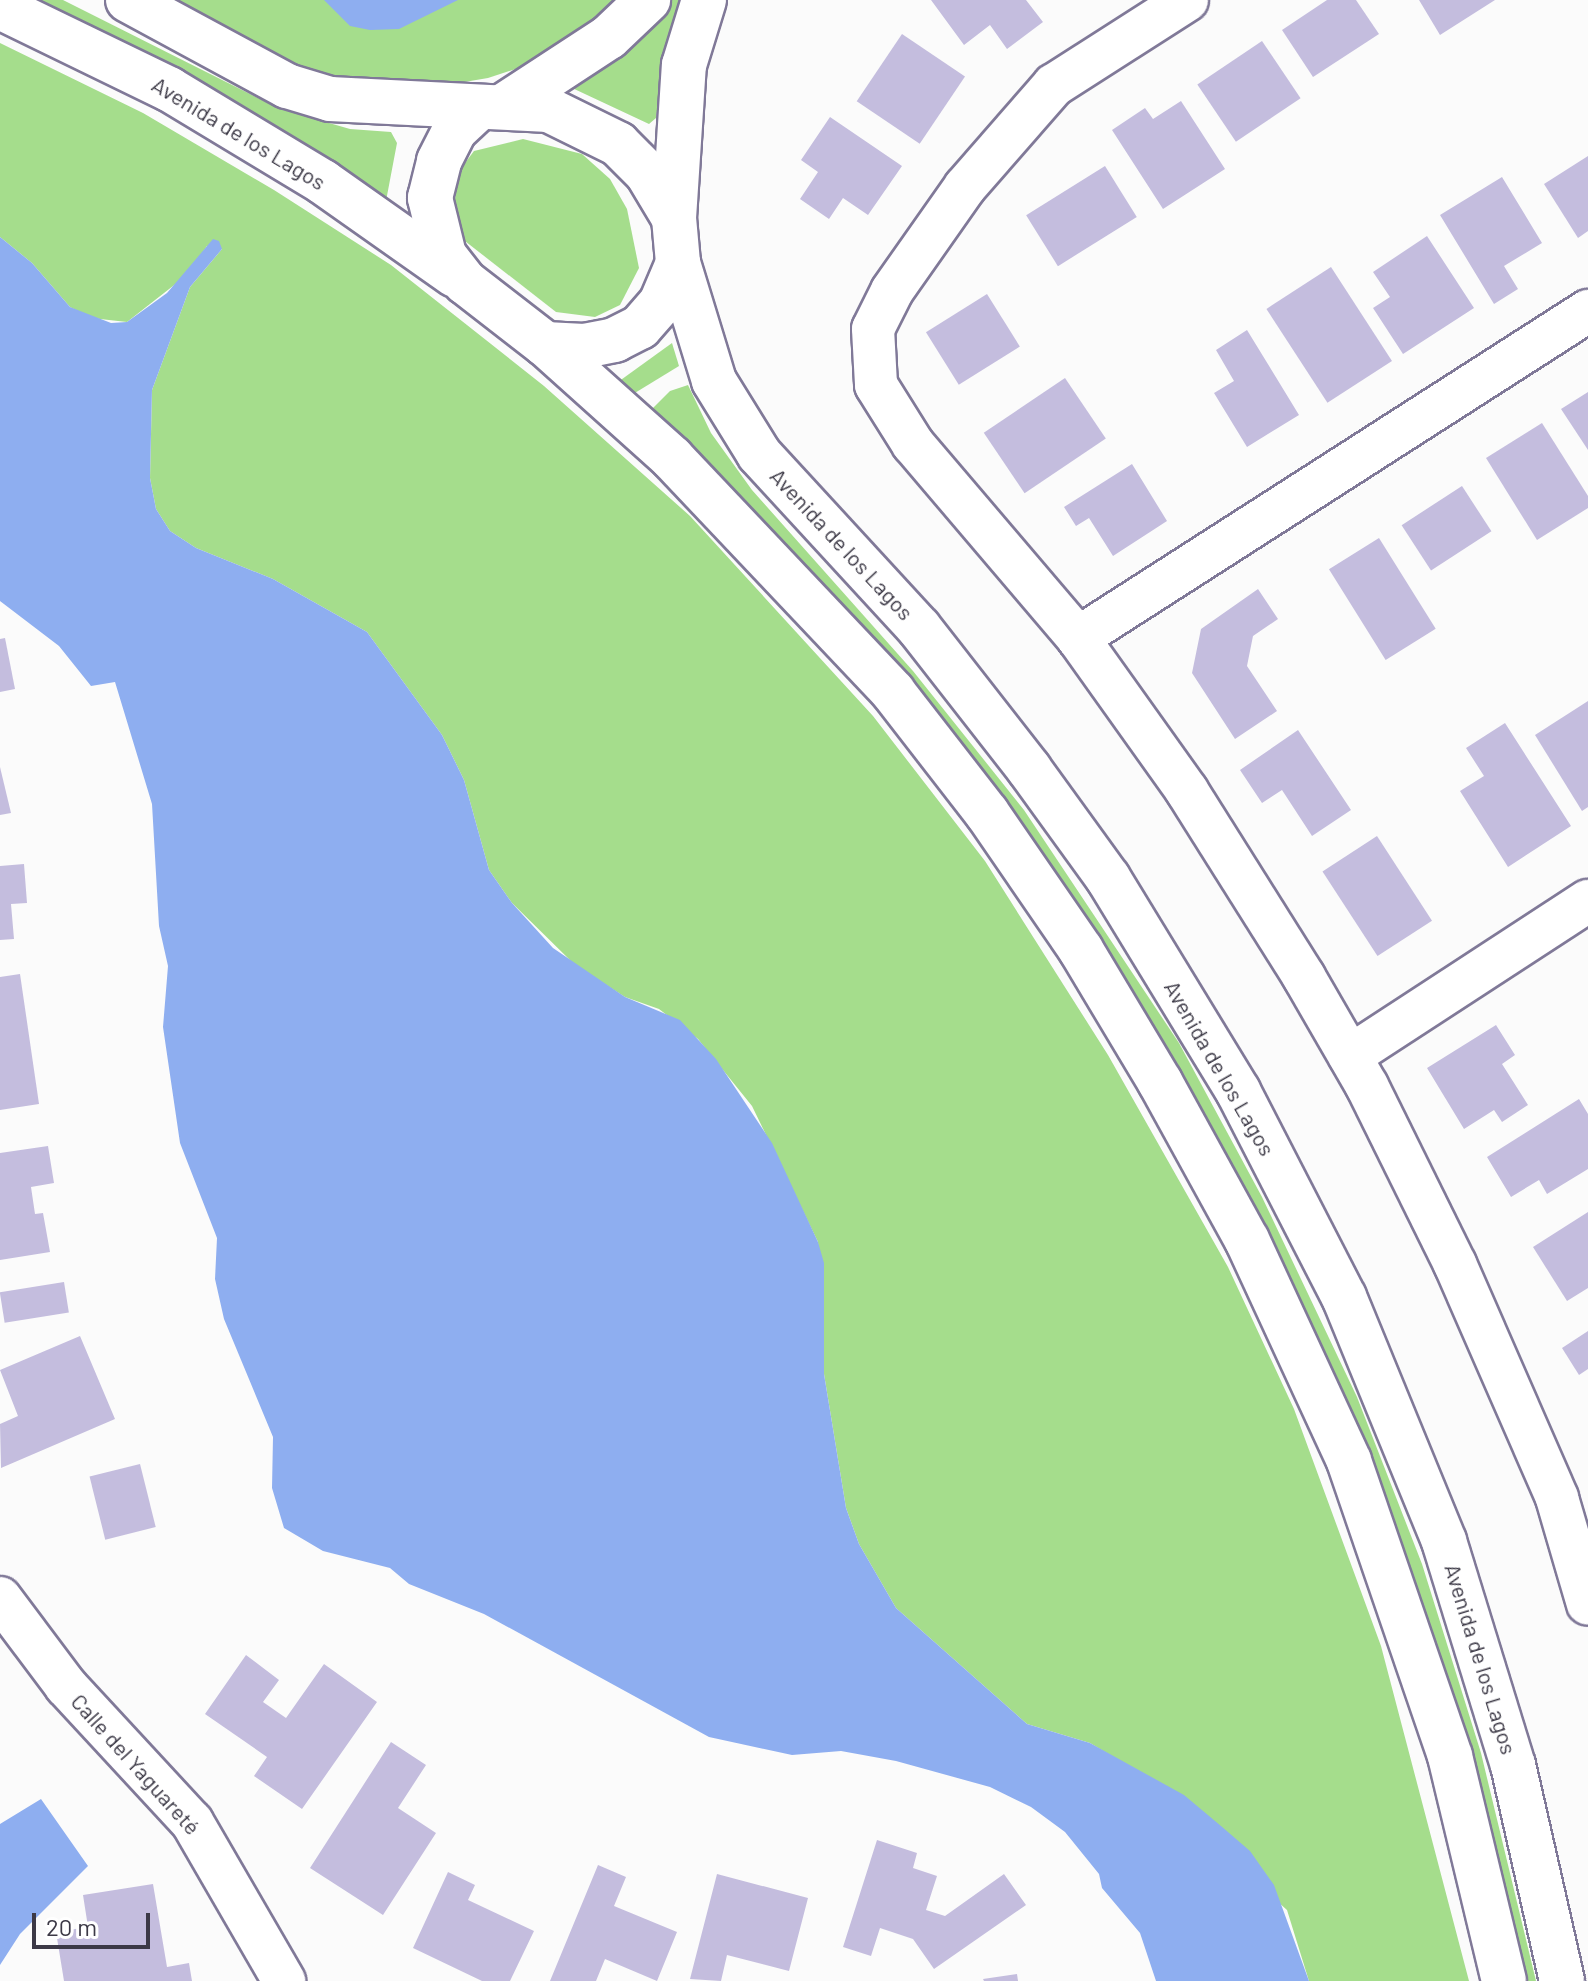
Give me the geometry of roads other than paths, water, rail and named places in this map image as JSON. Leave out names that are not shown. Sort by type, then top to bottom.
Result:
[{"type":"street","points":[[128,0],[302,90],[330,99],[549,110],[618,144],[647,173],[674,218]]},
{"type":"street","points":[[648,0],[609,37],[455,130],[439,161],[430,198],[444,255],[465,282],[545,344],[672,458],[893,692],[987,813],[1081,950],[1160,1082],[1247,1240],[1349,1461],[1450,1756],[1504,1981]]},
{"type":"street","points":[[545,344],[584,346],[615,340],[640,327],[661,303],[678,263],[674,218],[684,65],[704,0]]},
{"type":"street","points":[[1187,0],[1093,57],[1036,104],[965,187],[892,291],[873,329],[871,358],[887,410],[1078,638],[1187,791],[1350,1056],[1572,1488],[1588,1604]]},
{"type":"street","name":"Avenida de los Lagos","points":[[0,7],[169,89],[323,182],[465,282]]},
{"type":"street","name":"Avenida de los Lagos","points":[[678,263],[714,381],[759,454],[919,628],[1029,769],[1108,878],[1245,1105],[1344,1297],[1444,1541],[1513,1765],[1562,1981]]},
{"type":"street","points":[[1078,638],[1588,311]]},
{"type":"street","points":[[1350,1056],[1588,901]]},
{"type":"street","name":"Calle del Yaguareté","points":[[0,1598],[66,1686],[192,1822],[284,1981]]},
{"type":"water","points":[[324,0],[458,0],[399,29],[370,30],[350,26]]},
{"type":"water","points":[[0,237],[32,263],[70,307],[111,323],[127,322],[167,293],[213,239],[219,241],[222,249],[190,287],[152,390],[150,478],[156,509],[170,531],[196,548],[273,579],[367,632],[442,735],[464,780],[489,870],[512,903],[553,948],[625,997],[680,1020],[716,1059],[772,1143],[818,1242],[824,1263],[824,1374],[846,1508],[859,1544],[896,1608],[1027,1724],[1090,1743],[1184,1795],[1250,1851],[1274,1885],[1309,1981],[1156,1981],[1140,1933],[1102,1888],[1099,1874],[1065,1832],[1031,1807],[990,1787],[896,1761],[841,1751],[792,1755],[709,1737],[484,1614],[409,1584],[390,1568],[323,1551],[284,1528],[272,1488],[273,1437],[224,1319],[215,1279],[217,1238],[180,1143],[163,1027],[168,966],[159,926],[152,804],[115,682],[91,686],[59,646],[0,601]]},
{"type":"water","points":[[41,1799],[88,1866],[20,1934],[0,1965],[0,1824]]}]
